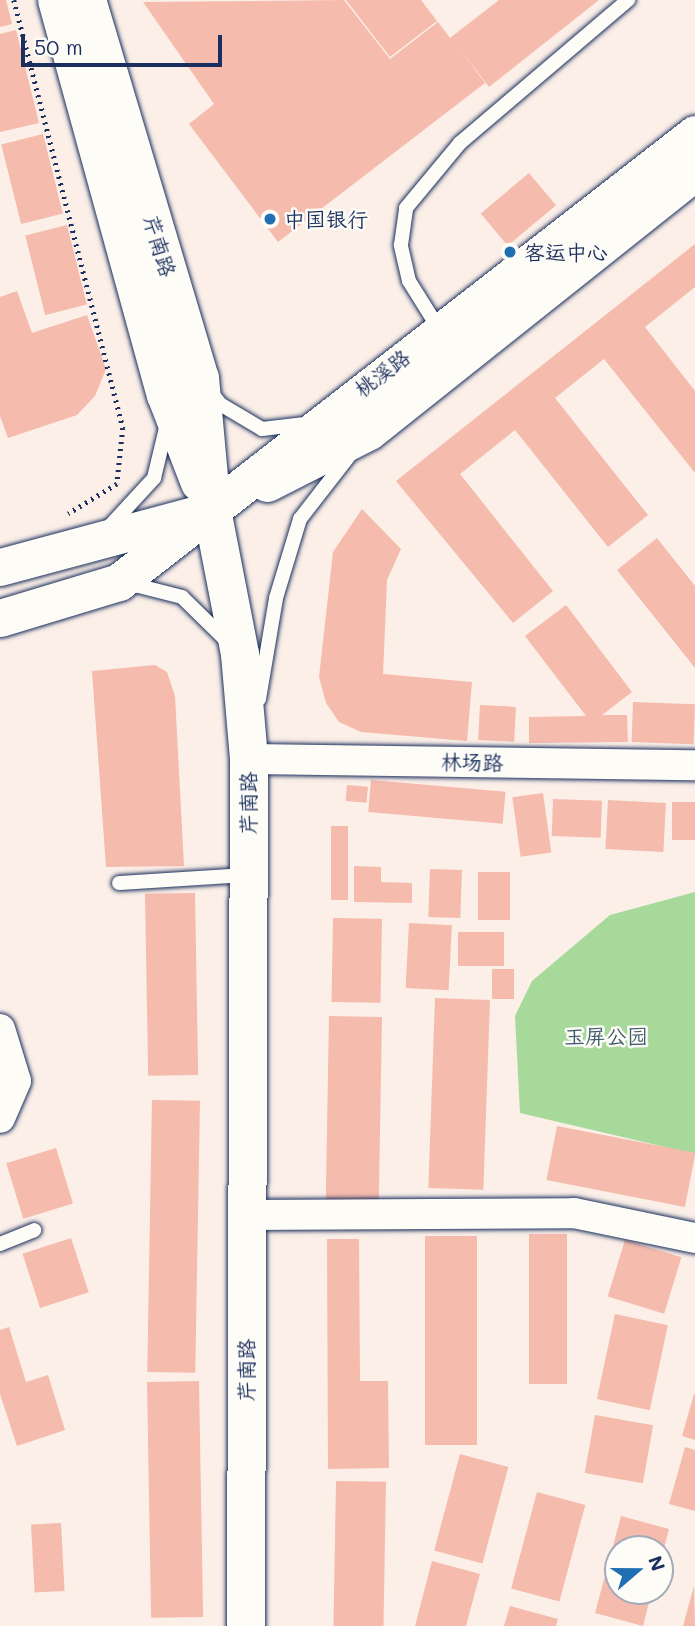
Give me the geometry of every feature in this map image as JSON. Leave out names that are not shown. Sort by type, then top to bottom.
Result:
[{"type":"main road","name":"芹南路","points":[[69,7],[200,378],[212,510],[240,654],[249,759],[246,1626]]},
{"type":"main road","points":[[69,7],[166,395],[212,510]]},
{"type":"street","name":"桃溪路","points":[[212,510],[317,422],[695,134]]},
{"type":"street","name":"桃溪路","points":[[212,510],[369,431],[695,172]]},
{"type":"street","points":[[0,567],[99,536],[212,510]]},
{"type":"street","points":[[0,618],[119,582],[212,510]]},
{"type":"street","name":"林场路","points":[[249,759],[695,765]]},
{"type":"street","points":[[0,1029],[16,1081],[0,1118]]},
{"type":"street","points":[[246,1215],[574,1213],[695,1238]]},
{"type":"lane","points":[[439,329],[409,281],[401,245],[406,208],[460,143],[628,0]]},
{"type":"lane","points":[[200,378],[220,404],[262,429],[317,422]]},
{"type":"lane","points":[[99,536],[154,478],[166,446],[166,395]]},
{"type":"lane","name":"桃溪路","points":[[249,759],[276,598],[300,519],[369,431]]},
{"type":"lane","points":[[119,582],[161,587],[182,597],[240,654]]},
{"type":"lane","points":[[119,883],[248,875]]},
{"type":"lane","points":[[0,1244],[34,1230]]},
{"type":"path","points":[[14,0],[123,428],[117,484],[60,518]]},
{"type":"green space","name":"玉屏公园","points":[[695,892],[695,1154],[520,1113],[515,1016],[532,981],[610,915]]},
{"type":"building","points":[[0,0],[6,0],[12,24],[0,27]]},
{"type":"building","points":[[344,0],[390,59],[438,22],[450,38],[499,0],[599,0],[489,87],[457,45],[485,83],[278,242],[189,124],[214,104],[143,2]]},
{"type":"building","points":[[346,0],[421,0],[437,21],[390,57]]},
{"type":"building","points":[[16,30],[39,123],[0,132],[0,34]]},
{"type":"building","points":[[43,134],[63,214],[21,224],[1,144]]},
{"type":"building","points":[[529,173],[556,205],[508,246],[481,213]]},
{"type":"building","points":[[67,225],[87,305],[45,315],[25,235]]},
{"type":"building","points":[[695,244],[695,287],[645,327],[695,391],[695,473],[604,359],[555,398],[648,515],[608,547],[515,430],[460,474],[553,591],[513,623],[396,481]]},
{"type":"building","points":[[17,291],[32,333],[87,315],[106,369],[95,396],[77,415],[8,438],[0,416],[0,297]]},
{"type":"building","points":[[362,509],[401,549],[387,580],[383,674],[472,682],[467,741],[361,732],[339,722],[326,703],[319,677],[333,552]]},
{"type":"building","points":[[657,538],[695,586],[695,668],[617,570]]},
{"type":"building","points":[[566,605],[632,692],[602,715],[627,715],[628,742],[529,743],[529,717],[586,716],[525,636]]},
{"type":"building","points":[[155,665],[167,672],[175,696],[184,866],[106,867],[92,671]]},
{"type":"building","points":[[633,702],[695,704],[694,744],[632,742]]},
{"type":"building","points":[[480,705],[516,707],[514,742],[478,740]]},
{"type":"building","points":[[371,780],[505,792],[503,824],[368,812]]},
{"type":"building","points":[[347,785],[368,787],[367,803],[346,801]]},
{"type":"building","points":[[543,793],[551,852],[521,857],[512,797]]},
{"type":"building","points":[[553,799],[602,801],[601,838],[552,836]]},
{"type":"building","points":[[608,800],[666,803],[663,852],[605,849]]},
{"type":"building","points":[[672,802],[695,802],[695,840],[672,840]]},
{"type":"building","points":[[331,826],[348,826],[348,900],[331,900]]},
{"type":"building","points":[[354,866],[381,867],[381,882],[412,883],[412,903],[354,902]]},
{"type":"building","points":[[430,869],[462,870],[460,918],[428,917]]},
{"type":"building","points":[[478,872],[510,872],[510,920],[478,920]]},
{"type":"building","points":[[195,893],[198,1075],[148,1076],[145,894]]},
{"type":"building","points":[[333,918],[382,919],[381,1003],[332,1002]]},
{"type":"building","points":[[409,923],[452,925],[449,990],[406,988]]},
{"type":"building","points":[[458,932],[504,932],[504,966],[458,966]]},
{"type":"building","points":[[492,969],[514,969],[514,999],[492,999]]},
{"type":"building","points":[[435,998],[490,1000],[483,1190],[428,1188]]},
{"type":"building","points":[[329,1016],[382,1017],[379,1204],[326,1203]]},
{"type":"building","points":[[152,1100],[200,1101],[195,1373],[147,1372]]},
{"type":"building","points":[[557,1126],[695,1153],[685,1207],[547,1180]]},
{"type":"building","points":[[56,1148],[73,1203],[23,1219],[6,1163]]},
{"type":"building","points":[[529,1234],[567,1234],[567,1384],[529,1384]]},
{"type":"building","points":[[425,1236],[477,1236],[477,1445],[425,1445]]},
{"type":"building","points":[[71,1238],[89,1292],[40,1308],[22,1254]]},
{"type":"building","points":[[327,1239],[359,1239],[360,1381],[388,1381],[389,1468],[328,1469]]},
{"type":"building","points":[[625,1240],[681,1257],[664,1314],[608,1296]]},
{"type":"building","points":[[615,1314],[668,1325],[650,1410],[597,1399]]},
{"type":"building","points":[[9,1327],[26,1382],[48,1375],[65,1430],[17,1446],[0,1394],[0,1330]]},
{"type":"building","points":[[199,1381],[203,1617],[151,1618],[147,1382]]},
{"type":"building","points":[[695,1394],[695,1440],[682,1436]]},
{"type":"building","points":[[595,1415],[653,1425],[643,1483],[585,1473]]},
{"type":"building","points":[[685,1447],[695,1450],[695,1511],[669,1504]]},
{"type":"building","points":[[460,1454],[508,1467],[482,1564],[434,1551]]},
{"type":"building","points":[[336,1481],[386,1482],[383,1626],[333,1626]]},
{"type":"building","points":[[537,1492],[585,1505],[559,1602],[511,1589]]},
{"type":"building","points":[[621,1516],[669,1529],[667,1535],[616,1535]]},
{"type":"building","points":[[61,1523],[65,1591],[35,1592],[31,1525]]},
{"type":"building","points":[[432,1561],[480,1574],[466,1626],[415,1626]]},
{"type":"building","points":[[604,1579],[604,1605],[648,1605],[643,1626],[595,1613]]},
{"type":"building","points":[[694,1586],[695,1626],[683,1626]]},
{"type":"building","points":[[510,1606],[558,1619],[556,1626],[504,1626]]},
{"type":"place","name":"中国银行","points":[[270,219]]},
{"type":"place","name":"客运中心","points":[[510,252]]}]
